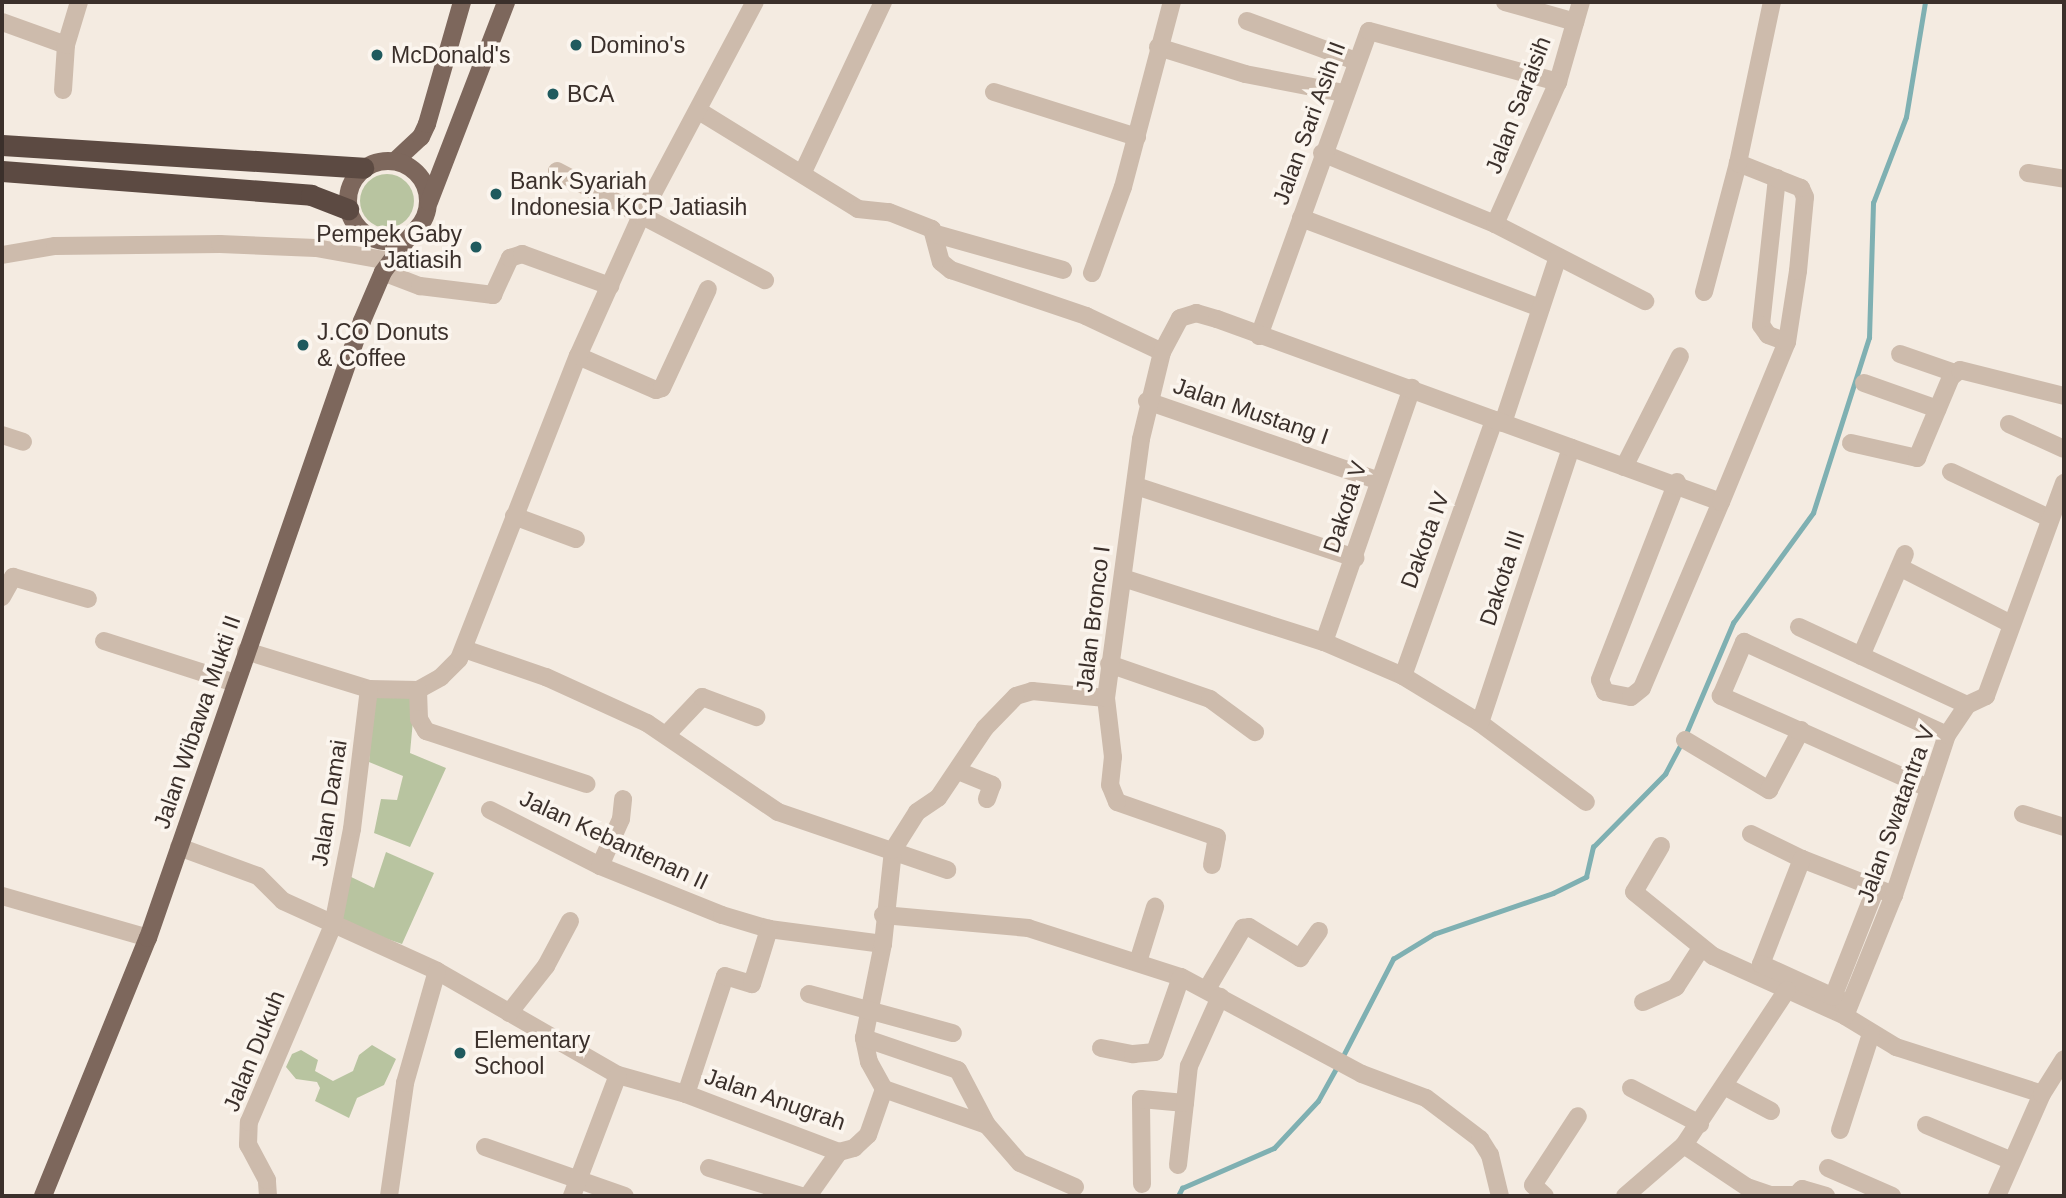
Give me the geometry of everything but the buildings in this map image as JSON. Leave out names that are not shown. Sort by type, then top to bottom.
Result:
[{"type":"highway","points":[[2,145],[363,168]]},
{"type":"highway","points":[[2,171],[311,195],[348,209]]},
{"type":"main road","points":[[396,160],[421,137],[427,124],[462,2]]},
{"type":"main road","points":[[364,233],[396,241],[411,234],[424,220],[506,2]]},
{"type":"main road","points":[[387,267],[348,209],[351,187],[363,168],[379,161],[396,160],[420,175],[429,202]]},
{"type":"main road","name":"Jalan Wibawa Mukti II","points":[[43,1196],[148,939],[362,321],[387,267],[411,234]]},
{"type":"street","points":[[63,90],[66,45],[79,2]]},
{"type":"street","points":[[246,651],[369,689],[418,690],[441,677],[464,649],[578,356],[641,216],[755,2]]},
{"type":"street","points":[[803,172],[883,2]]},
{"type":"street","points":[[1092,273],[1137,137],[1158,47],[1172,2]]},
{"type":"street","points":[[1505,2],[1575,22]]},
{"type":"street","name":"Jalan Saraisih","points":[[1495,224],[1558,82],[1581,2]]},
{"type":"street","points":[[1704,292],[1738,163],[1772,2]]},
{"type":"street","points":[[1247,21],[1356,61]]},
{"type":"street","points":[[2,22],[66,45]]},
{"type":"street","name":"Jalan Sari Asih II","points":[[1259,336],[1322,153],[1369,32],[1558,82]]},
{"type":"street","points":[[1158,47],[1245,74],[1344,93]]},
{"type":"street","points":[[994,92],[1137,137]]},
{"type":"street","points":[[699,111],[803,172],[858,209],[889,212],[936,234],[1063,270]]},
{"type":"street","points":[[1322,153],[1495,224],[1645,300]]},
{"type":"street","points":[[1677,482],[1631,590],[1600,680],[1605,692],[1631,697],[1642,688],[1787,342],[1805,197],[1798,185],[1738,163]]},
{"type":"street","points":[[557,170],[765,280]]},
{"type":"street","points":[[2028,173],[2064,179]]},
{"type":"street","points":[[1777,178],[1761,325],[1768,335],[1787,342]]},
{"type":"street","points":[[1301,218],[1541,308]]},
{"type":"street","points":[[936,234],[939,260],[951,270],[1086,316],[1162,352]]},
{"type":"street","points":[[2,256],[55,246],[220,244],[316,248],[387,267],[420,286],[493,295],[510,258],[522,254],[610,286]]},
{"type":"street","name":"Dakota IV","points":[[1403,676],[1558,257]]},
{"type":"street","points":[[578,356],[656,390],[662,388],[708,289]]},
{"type":"street","name":"Jalan Bronco I","points":[[1212,865],[1217,837],[1117,802],[1110,785],[1113,757],[1106,698],[1109,664],[1147,401],[1162,352],[1186,314],[1207,315],[1259,336]]},
{"type":"street","points":[[1259,336],[1412,388],[1624,467],[1677,482],[1721,502]]},
{"type":"street","points":[[1900,354],[1955,373],[1968,370],[2064,396]]},
{"type":"street","points":[[1624,467],[1680,356]]},
{"type":"street","points":[[1851,443],[1913,459],[1919,455],[1955,373]]},
{"type":"street","points":[[1864,383],[1938,409]]},
{"type":"street","name":"Dakota V","points":[[1324,642],[1412,388]]},
{"type":"street","name":"Jalan Mustang I","points":[[1147,401],[1379,481]]},
{"type":"street","points":[[2010,424],[2064,449]]},
{"type":"street","points":[[2,435],[23,442]]},
{"type":"street","name":"Dakota III","points":[[1480,723],[1572,448]]},
{"type":"street","points":[[1951,472],[2049,517]]},
{"type":"street","name":"Jalan Swatantra V","points":[[1842,1006],[1895,895],[1947,734],[1967,705],[1986,696],[2049,517],[2064,483]]},
{"type":"street","points":[[1136,486],[1355,558]]},
{"type":"street","points":[[514,516],[576,539]]},
{"type":"street","points":[[1861,656],[1906,563],[2011,624]]},
{"type":"street","points":[[2,596],[13,577],[88,599]]},
{"type":"street","points":[[1123,578],[1324,642],[1403,676],[1480,723],[1586,802]]},
{"type":"street","points":[[1799,627],[1967,705]]},
{"type":"street","points":[[104,640],[235,683]]},
{"type":"street","points":[[1928,788],[1721,696],[1744,642],[1947,734]]},
{"type":"street","points":[[464,649],[546,677],[667,734],[707,768],[778,812],[947,870]]},
{"type":"street","points":[[1109,664],[1210,699],[1255,732]]},
{"type":"street","name":"Jalan Damai","points":[[333,925],[356,804],[369,689]]},
{"type":"street","points":[[418,690],[419,719],[426,731],[586,784]]},
{"type":"street","points":[[987,1125],[884,1089],[869,1062],[864,1038],[883,944],[883,915],[893,850],[917,812],[938,798],[985,727],[1016,696],[1032,691],[1106,698]]},
{"type":"street","points":[[667,734],[702,697],[756,718]]},
{"type":"street","points":[[1685,740],[1769,790],[1801,730]]},
{"type":"street","points":[[958,771],[992,785],[987,799]]},
{"type":"street","points":[[600,866],[621,818],[623,799]]},
{"type":"street","name":"Jalan Kebantenan II","points":[[490,810],[658,892],[769,929],[883,944]]},
{"type":"street","points":[[2023,814],[2064,827]]},
{"type":"street","points":[[1751,834],[1802,859],[1895,895]]},
{"type":"street","points":[[1661,846],[1634,892],[1701,948],[1787,989],[1842,1006]]},
{"type":"street","name":"Jalan Anugrah","points":[[179,847],[258,876],[283,901],[437,971],[618,1075],[686,1094],[839,1152],[854,1148],[868,1135],[884,1089]]},
{"type":"street","points":[[1802,859],[1761,964],[1842,1006],[1871,1034],[1942,1063],[2042,1094]]},
{"type":"street","points":[[1842,1006],[1876,888]]},
{"type":"street","points":[[2,896],[148,939]]},
{"type":"street","points":[[1138,962],[1155,906]]},
{"type":"street","points":[[883,915],[1028,928],[1181,977],[1362,1074],[1426,1098],[1480,1139],[1490,1156],[1500,1196]]},
{"type":"street","points":[[509,1013],[546,966],[570,921]]},
{"type":"street","name":"Jalan Dukuh","points":[[268,1196],[267,1180],[247,1145],[248,1122],[333,925]]},
{"type":"street","points":[[1178,1165],[1189,1066],[1210,1014],[1213,993],[1243,928],[1249,927],[1300,958],[1319,931]]},
{"type":"street","points":[[686,1094],[725,976],[752,984],[769,929]]},
{"type":"street","points":[[1643,1002],[1676,987],[1701,948]]},
{"type":"street","points":[[388,1196],[405,1083],[437,971]]},
{"type":"street","points":[[1101,1048],[1133,1054],[1155,1052],[1181,977]]},
{"type":"street","points":[[1625,1196],[1684,1145],[1726,1087],[1787,989]]},
{"type":"street","points":[[809,994],[953,1033]]},
{"type":"street","points":[[1840,1130],[1871,1034]]},
{"type":"street","points":[[864,1038],[958,1070],[987,1125],[1020,1163],[1075,1187]]},
{"type":"street","points":[[1997,1196],[2042,1094],[2064,1061]]},
{"type":"street","points":[[572,1196],[618,1075]]},
{"type":"street","points":[[1726,1087],[1771,1111]]},
{"type":"street","points":[[1631,1088],[1699,1124]]},
{"type":"street","points":[[1142,1184],[1141,1091],[1185,1103]]},
{"type":"street","points":[[1545,1196],[1534,1185],[1578,1116]]},
{"type":"street","points":[[1926,1125],[2012,1160]]},
{"type":"street","points":[[1684,1145],[1747,1187],[1770,1195],[1795,1196],[1802,1189],[1826,1196]]},
{"type":"street","points":[[485,1147],[579,1177],[625,1196]]},
{"type":"street","points":[[808,1196],[839,1152]]},
{"type":"street","points":[[709,1168],[802,1196]]},
{"type":"street","points":[[1828,1168],[1892,1196]]},
{"type":"green space","points":[[387,174],[406,182],[414,201],[406,220],[387,228],[368,220],[360,201],[368,182]]},
{"type":"green space","points":[[374,697],[415,698],[410,753],[446,768],[410,847],[374,833],[381,799],[397,800],[403,776],[369,762]]},
{"type":"green space","points":[[386,852],[434,873],[402,944],[337,922],[347,875],[374,888]]},
{"type":"green space","points":[[372,1045],[396,1059],[384,1085],[357,1098],[349,1118],[315,1101],[320,1088],[317,1082],[296,1079],[286,1067],[292,1054],[301,1050],[318,1060],[315,1071],[333,1081],[353,1071],[359,1055]]},
{"type":"waterway","points":[[1685,736],[1733,623],[1813,513],[1869,338],[1873,203],[1906,117],[1925,2]]},
{"type":"waterway","points":[[1344,1054],[1393,959],[1434,934],[1553,893],[1586,877],[1593,847],[1665,774],[1681,744]]},
{"type":"waterway","points":[[1178,1196],[1182,1188],[1274,1148],[1318,1101],[1336,1068]]},
{"type":"place","name":"Domino's","points":[[576,45]]},
{"type":"place","name":"McDonald's","points":[[377,55]]},
{"type":"place","name":"BCA","points":[[553,94]]},
{"type":"place","name":"Bank Syariah Indonesia KCP Jatiasih","points":[[496,194]]},
{"type":"place","name":"Pempek Gaby Jatiasih","points":[[476,247]]},
{"type":"place","name":"J.CO Donuts & Coffee","points":[[303,345]]},
{"type":"place","name":"Elementary School","points":[[460,1053]]}]
